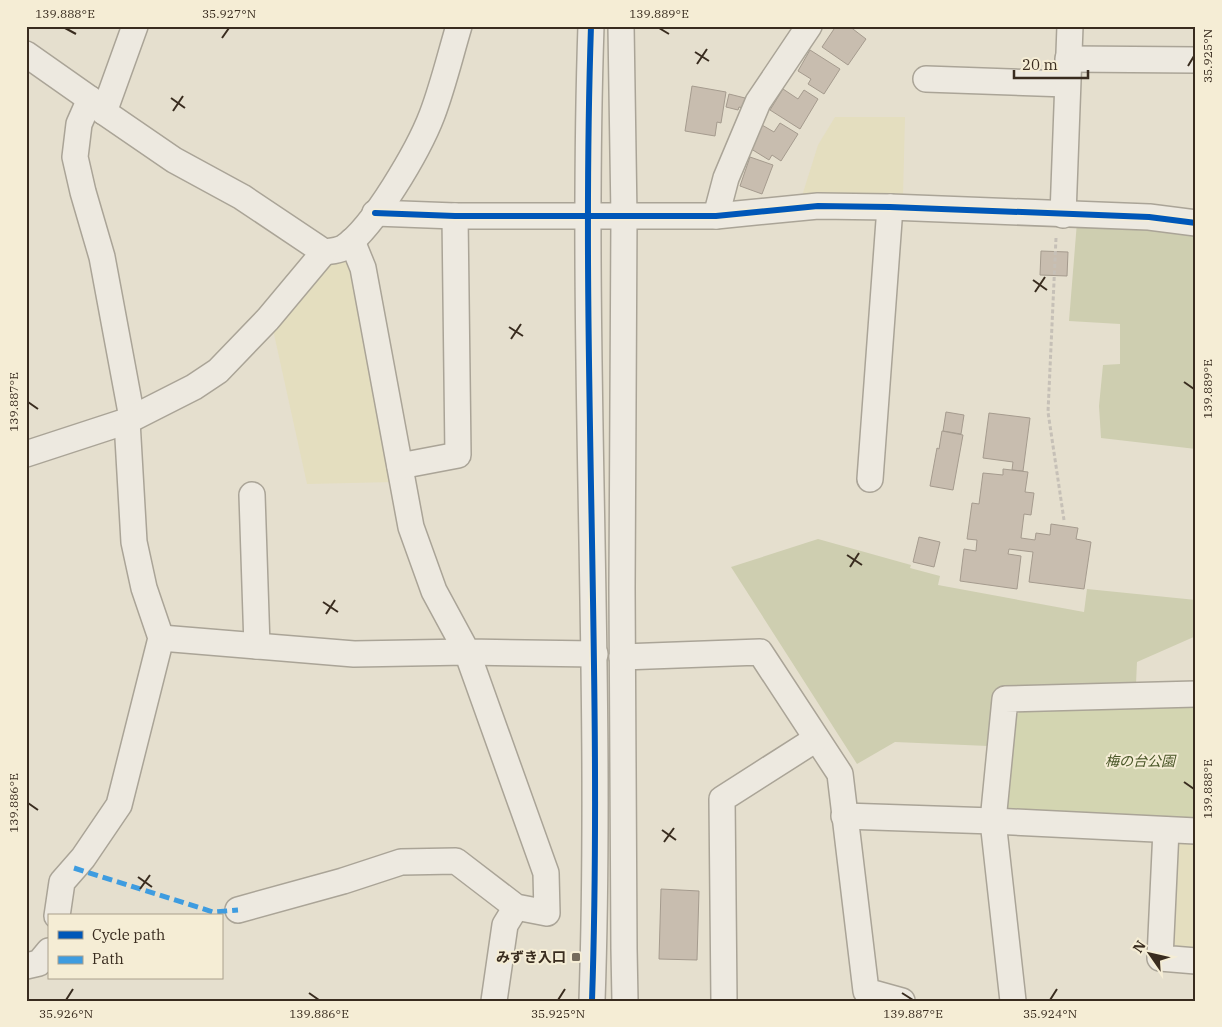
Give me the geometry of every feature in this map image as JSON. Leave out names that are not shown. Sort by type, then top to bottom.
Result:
[{"type":"street","points":[[57,914],[62,882],[83,858],[119,805],[162,638],[144,588],[134,542],[130,420],[102,257],[75,157],[79,124],[97,105],[135,26]]},
{"type":"street","points":[[26,454],[130,420],[194,387],[218,371],[268,319],[324,252],[340,249],[352,241],[375,213],[411,159],[432,115],[458,26]]},
{"type":"street","points":[[591,26],[588,217],[595,654],[596,882],[592,1001]]},
{"type":"street","points":[[621,26],[624,217],[622,657],[626,1001]]},
{"type":"street","points":[[716,216],[726,178],[758,102],[809,26]]},
{"type":"street","points":[[1060,215],[1070,26]]},
{"type":"street","points":[[26,54],[174,160],[242,197],[324,252]]},
{"type":"street","points":[[1068,59],[1196,60]]},
{"type":"street","points":[[926,79],[1067,84]]},
{"type":"street","points":[[375,213],[455,216],[716,216],[818,206],[1150,217],[1196,223]]},
{"type":"street","points":[[870,479],[890,207]]},
{"type":"street","points":[[400,466],[458,455],[455,216]]},
{"type":"street","points":[[238,910],[343,881],[401,862],[456,861],[516,907],[547,913],[546,873],[467,652],[434,591],[411,527],[363,268],[352,241]]},
{"type":"street","points":[[252,495],[257,646]]},
{"type":"street","points":[[162,638],[354,654],[467,652],[595,654]]},
{"type":"street","points":[[622,657],[760,652],[840,774],[866,991],[902,1001]]},
{"type":"street","points":[[1014,1001],[993,821],[1005,699],[1196,694]]},
{"type":"street","points":[[724,1001],[722,799],[816,739]]},
{"type":"street","points":[[844,816],[1196,831]]},
{"type":"street","points":[[1166,830],[1160,958],[1196,961]]},
{"type":"street","points":[[494,1001],[505,925],[516,907]]},
{"type":"street","points":[[26,966],[39,963],[48,952]]},
{"type":"path","points":[[1060,215],[1048,412],[1064,520]]},
{"type":"shaded area","points":[[835,117],[905,117],[903,197],[802,196],[818,145]]},
{"type":"shaded area","points":[[343,260],[350,263],[395,482],[307,484],[272,325],[322,263]]},
{"type":"shaded area","points":[[1183,840],[1196,841],[1196,950],[1178,949],[1171,940],[1175,848]]},
{"type":"green space","points":[[1077,222],[1196,232],[1196,449],[1101,438],[1099,406],[1103,365],[1120,364],[1120,324],[1069,321]]},
{"type":"green space","points":[[818,539],[911,565],[910,568],[940,576],[938,585],[1084,612],[1087,589],[1196,600],[1196,636],[1137,662],[1136,684],[995,689],[988,746],[895,742],[857,764],[731,567]]},
{"type":"green space","name":"梅の台公園","points":[[1196,704],[1196,820],[1011,813],[1004,805],[1014,717],[1022,710]]},
{"type":"building","points":[[836,26],[849,26],[866,39],[848,65],[822,47]]},
{"type":"building","points":[[810,50],[840,69],[824,94],[808,84],[811,79],[798,71]]},
{"type":"building","points":[[692,86],[726,92],[721,123],[717,122],[715,136],[685,131]]},
{"type":"building","points":[[783,89],[798,99],[804,90],[818,99],[800,129],[770,110]]},
{"type":"building","points":[[729,94],[745,98],[743,108],[739,107],[738,110],[726,107]]},
{"type":"building","points":[[780,123],[798,134],[781,161],[772,155],[769,160],[748,147],[762,125],[774,132]]},
{"type":"building","points":[[750,157],[773,165],[762,194],[740,186]]},
{"type":"building","points":[[1041,251],[1068,252],[1067,276],[1040,275]]},
{"type":"building","points":[[946,412],[964,415],[961,434],[943,431]]},
{"type":"building","points":[[989,413],[1030,418],[1023,471],[1012,470],[1013,462],[983,458]]},
{"type":"building","points":[[942,431],[963,435],[953,490],[930,486]]},
{"type":"building","points":[[1003,469],[1028,472],[1025,492],[1034,493],[1031,515],[1024,514],[1021,538],[1035,540],[1036,533],[1050,535],[1051,524],[1078,528],[1076,539],[1091,542],[1084,589],[1029,582],[1033,552],[1009,549],[1008,554],[1021,556],[1017,589],[960,581],[964,549],[976,551],[977,540],[967,539],[972,503],[979,504],[983,473],[1003,475]]},
{"type":"building","points":[[919,537],[940,542],[934,567],[913,562]]},
{"type":"building","points":[[661,889],[699,891],[697,960],[659,959]]},
{"type":"marked path","points":[[74,868],[213,912],[238,910]]},
{"type":"cycle path","points":[[591,26],[588,270],[595,757],[592,1001]]},
{"type":"cycle path","points":[[375,213],[455,216],[716,216],[818,206],[1149,217],[1196,223]]},
{"type":"place","name":"みずき入口","points":[[576,957]]}]
